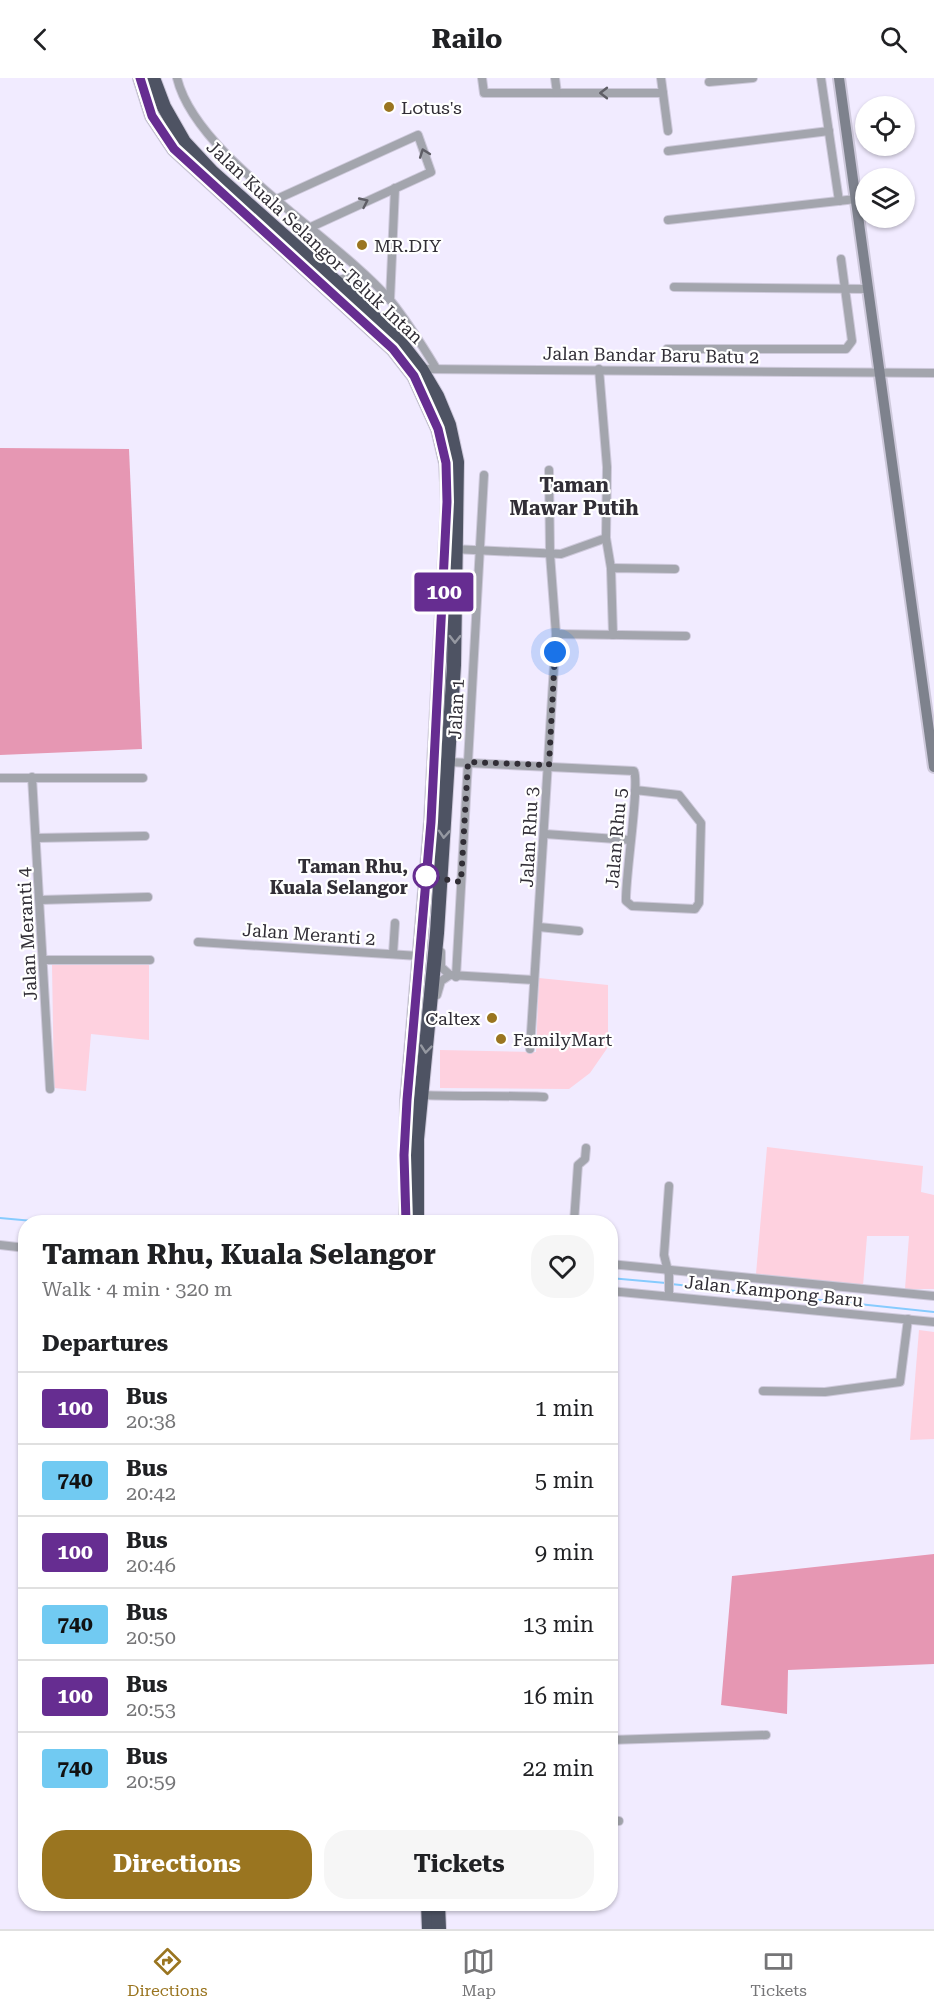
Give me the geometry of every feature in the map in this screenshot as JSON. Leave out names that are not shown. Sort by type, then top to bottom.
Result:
[{"type":"highway","name":"Jalan Kuala Selangor-Teluk Intan","points":[[140,78],[152,116],[174,149],[199,175],[366,322],[393,349],[414,376],[438,429],[446,463],[454,666],[437,933],[417,1138],[417,1215]]},
{"type":"highway","name":"Jalan Kuala Selangor-Teluk Intan","points":[[153,78],[164,107],[184,142],[212,172],[400,342],[422,369],[449,425],[457,462],[407,1100],[406,1215]]},
{"type":"highway","points":[[428,1911],[429,1929]]},
{"type":"highway","points":[[438,1911],[439,1929]]},
{"type":"street","points":[[177,78],[180,91],[203,128],[245,172],[311,227],[390,300],[436,368]]},
{"type":"street","points":[[482,78],[484,93],[663,93]]},
{"type":"street","points":[[555,78],[557,93]]},
{"type":"street","points":[[661,78],[668,131]]},
{"type":"street","points":[[709,82],[753,78]]},
{"type":"street","points":[[821,78],[839,201]]},
{"type":"street","points":[[839,78],[855,192]]},
{"type":"street","points":[[668,151],[829,131]]},
{"type":"street","points":[[277,198],[418,135],[431,171],[311,227]]},
{"type":"street","points":[[390,300],[395,188]]},
{"type":"street","points":[[668,220],[855,199]]},
{"type":"street","points":[[860,228],[934,767]]},
{"type":"street","points":[[667,349],[846,349],[852,341],[841,259]]},
{"type":"street","points":[[335,281],[363,274]]},
{"type":"street","points":[[354,298],[363,274]]},
{"type":"street","points":[[674,287],[867,289]]},
{"type":"street","name":"Jalan Bandar Baru Batu 2","points":[[422,369],[934,373]]},
{"type":"street","points":[[599,369],[607,467],[606,538],[610,568],[613,635]]},
{"type":"street","name":"Jalan Rhu 3","points":[[530,1049],[556,634],[550,555],[549,470]]},
{"type":"street","name":"Jalan 1","points":[[453,976],[484,475]]},
{"type":"street","points":[[451,549],[550,555],[572,552],[606,538]]},
{"type":"street","points":[[610,568],[675,569]]},
{"type":"street","points":[[556,634],[686,636]]},
{"type":"street","points":[[454,666],[473,667]]},
{"type":"street","points":[[448,762],[549,765]]},
{"type":"street","name":"Jalan Rhu 5","points":[[549,765],[631,770],[636,775],[627,904],[693,909],[699,903],[701,823],[679,795],[635,790]]},
{"type":"street","name":"Jalan Meranti 4","points":[[32,777],[50,1089]]},
{"type":"street","points":[[0,778],[143,778]]},
{"type":"street","points":[[545,834],[630,840]]},
{"type":"street","points":[[36,838],[145,836]]},
{"type":"street","points":[[40,900],[148,897]]},
{"type":"street","points":[[393,954],[395,923]]},
{"type":"street","points":[[538,927],[579,931]]},
{"type":"street","points":[[437,933],[441,967],[453,976],[534,980]]},
{"type":"street","name":"Jalan Meranti 2","points":[[198,942],[419,956]]},
{"type":"street","points":[[44,960],[150,960]]},
{"type":"street","points":[[429,1020],[436,1009],[438,986],[453,976]]},
{"type":"street","points":[[422,1095],[463,1097],[484,1094],[544,1097]]},
{"type":"street","points":[[574,1215],[578,1165],[585,1159],[586,1148]]},
{"type":"street","points":[[669,1186],[664,1255],[669,1293]]},
{"type":"street","points":[[0,1245],[18,1247]]},
{"type":"street","points":[[618,1265],[668,1273],[934,1296]]},
{"type":"street","name":"Jalan Kampong Baru","points":[[618,1291],[669,1293],[934,1322]]},
{"type":"street","points":[[763,1390],[825,1392],[900,1382],[908,1319]]},
{"type":"street","points":[[618,1740],[766,1735]]},
{"type":"shaded area","points":[[0,448],[129,449],[142,749],[0,755]]},
{"type":"shaded area","points":[[52,965],[149,965],[149,1040],[91,1034],[86,1091],[54,1088]]},
{"type":"shaded area","points":[[539,978],[608,985],[608,1047],[590,1073],[569,1089],[440,1088],[440,1050],[536,1052]]},
{"type":"shaded area","points":[[767,1147],[923,1166],[921,1192],[934,1195],[934,1289],[905,1289],[909,1236],[867,1236],[863,1286],[756,1274]]},
{"type":"shaded area","points":[[919,1330],[934,1332],[934,1439],[910,1440]]},
{"type":"shaded area","points":[[934,1554],[934,1664],[788,1670],[787,1714],[721,1705],[732,1576]]},
{"type":"waterway","points":[[0,1218],[18,1220]]},
{"type":"waterway","points":[[618,1279],[666,1283]]},
{"type":"waterway","points":[[671,1284],[934,1312]]},
{"type":"bus line","name":"100","points":[[140,78],[152,116],[174,149],[199,175],[322,282],[393,349],[414,376],[427,401],[438,429],[446,463],[447,502],[442,649],[428,860],[407,1100],[404,1155],[406,1215]]},
{"type":"place","name":"Lotus's","points":[[389,107]]},
{"type":"place","name":"MR.DIY","points":[[362,245]]},
{"type":"place","name":"Taman Rhu, Kuala Selangor","points":[[426,876]]},
{"type":"place","name":"Caltex","points":[[492,1018]]},
{"type":"place","name":"FamilyMart","points":[[501,1039]]},
{"type":"district","name":"Taman Mawar Putih","points":[[574,496]]},
{"type":"route","points":[[426,876],[461,882],[468,762],[549,765],[555,652]]}]
